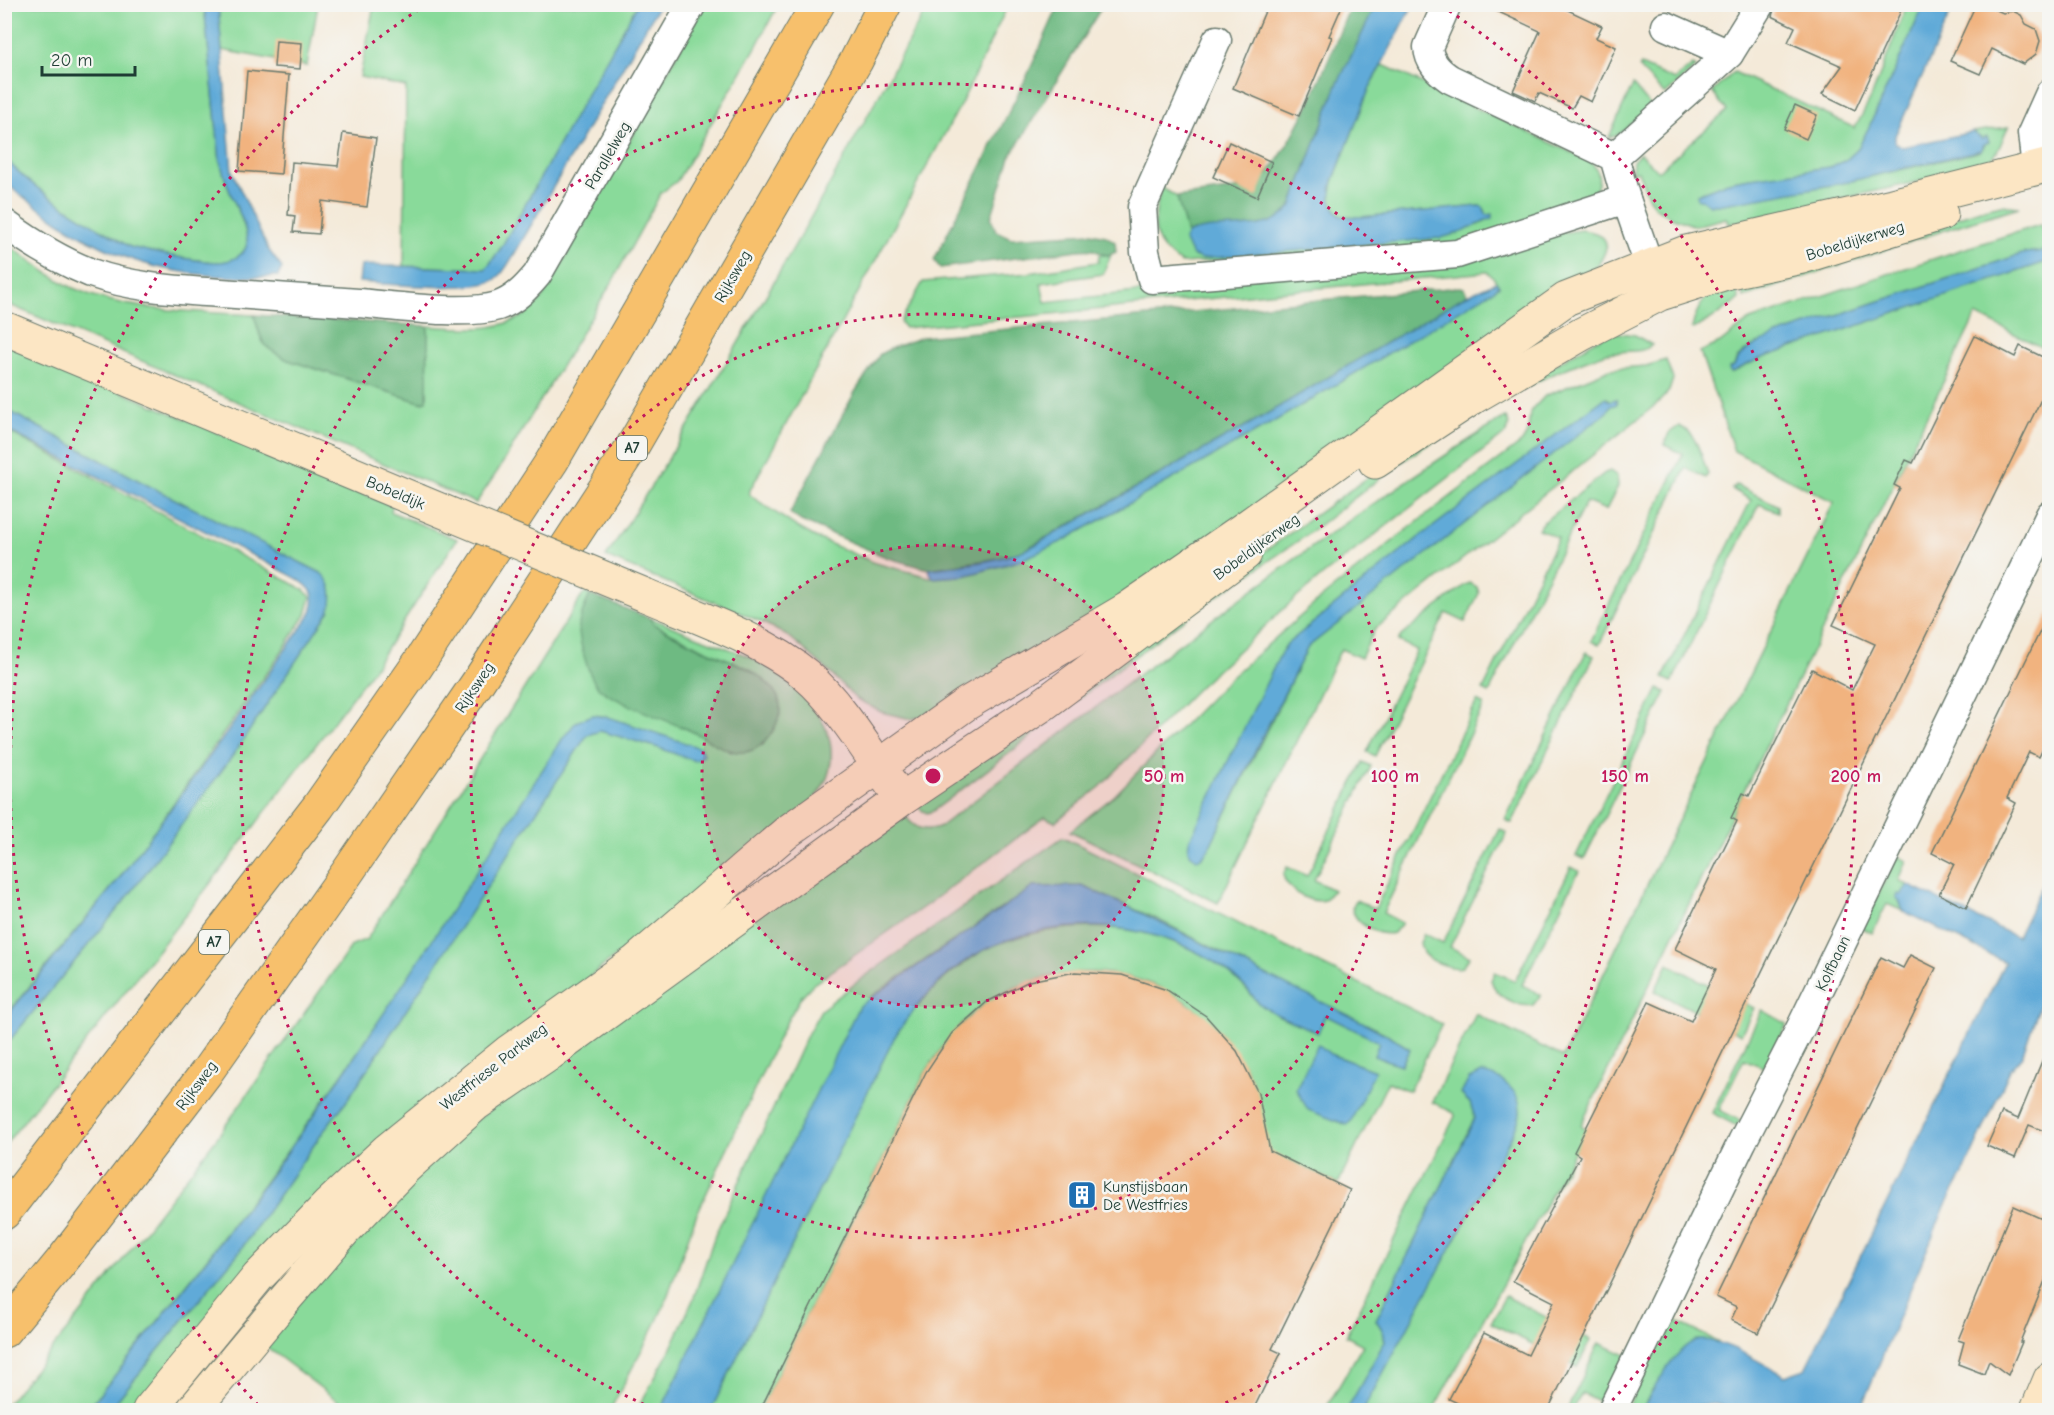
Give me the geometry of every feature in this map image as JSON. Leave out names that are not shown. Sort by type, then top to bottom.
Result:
[{"type":"highway","name":"A7","points":[[4,1213],[318,807],[417,666],[552,461],[818,4]]},
{"type":"highway","name":"Rijksweg","points":[[4,1331],[62,1262],[206,1073],[478,682],[632,447],[850,72],[885,4]]},
{"type":"street","name":"Parallelweg","points":[[4,223],[54,254],[91,273],[136,285],[198,292],[451,309],[498,306],[514,299],[527,287],[543,265],[692,4]]},
{"type":"street","points":[[1447,4],[1428,47],[1429,55],[1440,72],[1450,79],[1614,157],[1626,199],[1655,280]]},
{"type":"street","points":[[1614,157],[1730,54],[1760,4]]},
{"type":"street","points":[[1666,26],[1730,54]]},
{"type":"street","points":[[1217,40],[1142,207],[1145,252],[1152,279],[1457,254],[1626,199]]},
{"type":"street","points":[[2046,174],[2032,133],[2049,93]]},
{"type":"street","name":"Bobeldijkerweg","points":[[878,766],[966,704],[1137,602],[1566,299],[1655,280],[1729,272],[1802,257],[1988,198],[2046,174]]},
{"type":"street","name":"Bobeldijkerweg","points":[[902,799],[1045,702],[1258,544],[1376,461],[1483,392],[1582,334],[1655,280]]},
{"type":"street","name":"Bobeldijk","points":[[4,328],[645,595],[754,643],[785,660],[826,695],[878,766]]},
{"type":"street","name":"Kolfbaan","points":[[1612,1410],[2049,515]]},
{"type":"street","points":[[878,766],[902,799]]},
{"type":"street","name":"Westfriese Parkweg","points":[[149,1410],[258,1277],[329,1204],[387,1150],[508,1052],[636,962],[787,832],[878,766]]},
{"type":"street","name":"Westfriese Parkweg","points":[[193,1410],[345,1230],[404,1169],[476,1104],[902,799]]},
{"type":"street","points":[[2037,1410],[2049,1379]]},
{"type":"green space","points":[[4,5],[204,5],[220,161],[245,230],[247,245],[242,254],[228,261],[217,262],[130,247],[47,195],[17,171],[5,158]]},
{"type":"green space","points":[[218,5],[318,5],[307,66],[222,50]]},
{"type":"green space","points":[[374,5],[637,5],[501,248],[486,269],[404,266],[406,87],[360,77]]},
{"type":"green space","points":[[704,5],[778,5],[755,49],[677,181],[661,193],[611,284],[476,503],[5,303],[4,242],[56,278],[94,296],[162,309],[254,315],[259,333],[267,347],[288,360],[420,402],[427,401],[428,326],[472,328],[501,325],[527,313],[538,303],[556,275]]},
{"type":"green space","points":[[928,5],[1008,5],[961,104],[749,492],[751,496],[797,527],[875,563],[933,578],[1061,542],[1275,421],[1499,286],[1487,272],[905,328],[900,322],[923,282],[1029,273],[1098,262],[1099,255],[1111,255],[1103,274],[1041,283],[1045,302],[1192,286],[1581,230],[1590,231],[1605,240],[1603,257],[1598,265],[1164,576],[936,714],[911,719],[881,712],[855,698],[791,638],[762,622],[606,557],[691,422],[773,284]]},
{"type":"green space","points":[[1059,5],[1103,5],[1010,157],[991,218],[996,231],[1011,238],[1091,233],[1106,236],[1115,242],[1116,252],[1106,255],[1093,250],[1078,250],[940,268],[934,260],[1027,76]]},
{"type":"green space","points":[[1349,5],[1376,5],[1337,85],[1291,206],[1278,219],[1264,225],[1193,231],[1187,234],[1177,197],[1251,187],[1265,176],[1279,158],[1308,106]]},
{"type":"green space","points":[[1907,5],[1924,5],[1869,127],[1857,150],[1845,161],[1830,167],[1728,182],[1697,194],[1706,202],[1717,205],[1843,183],[1978,152],[1983,148],[1987,137],[1982,139],[1973,132],[2008,127],[1998,150],[1991,159],[1979,168],[1728,224],[1726,218],[1695,226],[1671,217],[1656,208],[1649,199],[1638,171],[1632,173],[1633,161],[1640,153],[1658,171],[1727,111],[1712,92],[1734,72],[1855,128],[1871,98]]},
{"type":"green space","points":[[1383,65],[1588,160],[1596,168],[1599,177],[1592,197],[1455,246],[1182,263],[1163,248],[1155,226],[1161,187],[1177,197],[1187,234],[1184,240],[1479,225],[1486,220],[1485,209],[1479,206],[1361,217],[1340,216],[1336,211],[1331,200],[1333,182],[1370,87]]},
{"type":"green space","points":[[1641,65],[1674,80],[1693,65],[1696,67],[1665,95],[1639,68]]},
{"type":"green space","points":[[1633,85],[1649,104],[1649,108],[1616,136],[1609,137]]},
{"type":"green space","points":[[2002,205],[2019,207],[1744,297],[1741,280],[1839,257],[1983,209]]},
{"type":"green space","points":[[2040,225],[2049,240],[2049,256],[2045,251],[2025,253],[1777,335],[1751,347],[1737,358],[1731,373],[1759,359],[2049,261],[2049,351],[1976,315],[1581,1125],[1587,1129],[1434,1410],[1363,1410],[1512,1135],[1520,1111],[1461,1094],[1470,1103],[1475,1117],[1376,1320],[1383,1331],[1385,1341],[1347,1410],[1325,1410],[1363,1345],[1346,1336],[1455,1116],[1454,1113],[1432,1102],[1476,1014],[1563,1057],[1834,502],[1734,451],[1700,352],[1720,343],[1750,320]]},
{"type":"green space","points":[[1735,281],[1739,299],[1714,317],[1692,328],[1698,310],[1706,298]]},
{"type":"green space","points":[[1464,288],[1467,294],[1465,296],[1260,418],[1013,556],[928,569],[888,558],[801,521],[790,513],[855,392],[880,354],[922,337]]},
{"type":"green space","points":[[254,315],[428,326],[427,401],[420,402],[288,360],[267,347],[259,333]]},
{"type":"green space","points":[[1610,332],[1635,335],[1652,345],[1642,350],[1610,352],[1560,371],[1496,403],[1455,427],[1386,473],[1308,534],[1153,642],[933,811],[927,813],[921,810],[915,801],[1384,466]]},
{"type":"green space","points":[[5,343],[392,506],[391,512],[457,539],[372,671],[224,866],[5,1145],[5,1046],[130,894],[231,758],[330,610],[321,573],[151,487],[5,409]]},
{"type":"green space","points":[[1666,360],[1673,379],[1669,391],[1658,403],[1375,629],[1361,658],[1341,649],[1218,903],[1070,831],[1114,796],[1230,678],[1320,599],[1522,442],[1528,432],[1530,412],[1545,396],[1610,369],[1646,366]],"holes":[[[1607,398],[1610,401],[1558,449],[1308,647],[1208,850],[1202,857],[1215,792],[1287,644],[1422,535]]]},
{"type":"green space","points":[[1505,417],[1509,425],[1506,433],[1288,605],[1198,688],[1100,787],[1055,822],[1045,817],[928,904],[812,985],[801,997],[783,1028],[696,1216],[656,1323],[610,1410],[350,1410],[260,1342],[453,1137],[900,810],[922,829],[934,829],[941,826],[1148,667],[1288,564],[1432,464]]},
{"type":"green space","points":[[1679,426],[1691,434],[1695,440],[1708,474],[1706,478],[1686,468],[1599,645],[1591,641],[1683,454],[1664,445],[1669,433]]},
{"type":"green space","points":[[5,430],[303,589],[311,597],[306,615],[280,654],[141,849],[5,1016]]},
{"type":"green space","points":[[1610,471],[1617,476],[1618,486],[1606,510],[1586,502],[1489,693],[1483,690],[1558,538],[1538,529],[1541,524]]},
{"type":"green space","points":[[1736,485],[1778,506],[1778,512],[1759,504],[1672,682],[1663,678],[1751,500],[1732,489]]},
{"type":"green space","points":[[1470,583],[1477,587],[1479,593],[1465,622],[1446,613],[1375,756],[1367,752],[1417,650],[1398,641],[1401,636]]},
{"type":"green space","points":[[584,593],[590,595],[579,624],[581,641],[620,700],[698,734],[731,752],[763,745],[780,715],[773,689],[750,669],[653,624],[650,618],[748,656],[787,681],[814,708],[824,724],[830,741],[831,759],[827,778],[819,792],[809,805],[423,1107],[140,1410],[109,1410],[239,1252],[346,1102],[587,735],[600,731],[695,761],[700,748],[605,716],[593,715],[576,722],[421,959],[324,1100],[208,1257],[87,1410],[5,1410],[5,1406],[79,1316],[216,1139],[352,945],[367,939]]},
{"type":"green space","points":[[590,595],[650,618],[653,624],[702,649],[741,665],[763,679],[777,694],[779,700],[779,716],[772,733],[760,746],[745,752],[737,752],[715,744],[603,691],[590,674],[580,639],[580,621]]},
{"type":"green space","points":[[1586,652],[1594,656],[1512,823],[1505,820]]},
{"type":"green space","points":[[1658,689],[1666,692],[1584,859],[1576,856]]},
{"type":"green space","points":[[1477,701],[1484,705],[1383,913],[1402,923],[1394,933],[1374,931],[1362,924],[1352,908],[1356,900],[1375,909]]},
{"type":"green space","points":[[1363,762],[1371,766],[1314,880],[1333,890],[1325,900],[1306,898],[1289,886],[1283,875],[1287,867],[1307,876]]},
{"type":"green space","points":[[1500,829],[1507,833],[1450,947],[1470,957],[1462,967],[1458,968],[1436,962],[1423,953],[1420,943],[1424,934],[1443,943]]},
{"type":"green space","points":[[1063,837],[1442,1024],[1409,1091],[1388,1082],[1338,1184],[1288,1160],[1265,1172],[1259,1101],[1256,1091],[1236,1053],[1210,1022],[1179,998],[1144,981],[1106,973],[1067,973],[1027,983],[988,1002],[969,1016],[945,1043],[925,1073],[760,1410],[711,1410],[894,1038],[932,990],[955,970],[987,949],[1005,941],[1056,930],[1102,928],[1148,934],[1192,950],[1213,961],[1236,979],[1258,1003],[1288,1020],[1318,1032],[1325,1015],[1380,1042],[1374,1056],[1401,1065],[1410,1049],[1389,1035],[1157,919],[1082,886],[1009,903],[870,997],[661,1410],[637,1410],[670,1350],[693,1300],[715,1235],[808,1033],[821,1010],[861,979]],"holes":[[[1323,1049],[1330,1054],[1375,1071],[1296,1089]]]},
{"type":"green space","points":[[1897,856],[1907,861],[1899,880],[1908,885],[1899,900],[1903,911],[1887,904],[1872,933],[1862,928]]},
{"type":"green space","points":[[1571,867],[1579,871],[1522,985],[1541,995],[1533,1005],[1514,1003],[1497,991],[1491,980],[1495,972],[1515,981]]},
{"type":"green space","points":[[1668,964],[1754,1008],[1741,1034],[1655,991]]},
{"type":"green space","points":[[1762,1010],[1787,1024],[1765,1068],[1744,1059],[1719,1110],[1740,1120],[1737,1126],[1712,1113]]},
{"type":"green space","points":[[1505,1296],[1591,1340],[1577,1367],[1491,1323]]},
{"type":"green space","points":[[1671,1319],[1719,1342],[1696,1340],[1651,1392],[1642,1410],[1626,1410]]},
{"type":"green space","points":[[1599,1343],[1626,1355],[1602,1403],[1582,1393],[1573,1410],[1567,1410]]},
{"type":"water","points":[[204,5],[218,5],[232,171],[268,249],[282,268],[278,276],[238,277],[196,274],[136,261],[73,231],[5,183],[5,158],[17,171],[47,195],[130,247],[217,262],[228,261],[242,254],[247,245],[243,221],[220,161]]},
{"type":"water","points":[[637,5],[659,5],[507,267],[496,279],[471,286],[451,287],[359,282],[361,265],[486,269],[501,248]]},
{"type":"water","points":[[1376,5],[1413,5],[1370,87],[1333,181],[1331,200],[1334,207],[1340,216],[1361,217],[1479,206],[1483,207],[1487,215],[1492,214],[1492,219],[1465,231],[1441,238],[1202,259],[1193,256],[1184,240],[1187,234],[1214,228],[1268,223],[1280,217],[1291,207],[1337,85]]},
{"type":"water","points":[[1924,5],[1954,5],[1895,136],[1895,143],[1903,147],[1973,132],[1982,139],[1987,137],[1989,142],[1984,144],[1981,150],[1843,183],[1753,199],[1710,205],[1697,199],[1697,194],[1728,182],[1830,167],[1845,161],[1857,150],[1869,127]]},
{"type":"water","points":[[2045,251],[2049,256],[2049,261],[1759,359],[1730,373],[1729,368],[1734,366],[1741,355],[1758,343],[1777,335],[2025,253]]},
{"type":"water","points":[[1496,282],[1499,286],[1491,292],[1275,421],[1061,542],[1019,561],[964,576],[933,578],[928,569],[995,559],[1033,546],[1260,418],[1465,296]]},
{"type":"water","points":[[1605,398],[1610,401],[1616,399],[1617,404],[1611,406],[1608,411],[1308,647],[1208,850],[1197,859],[1191,855],[1188,850],[1189,841],[1287,644],[1422,535]]},
{"type":"water","points":[[5,409],[151,487],[321,573],[330,585],[332,595],[330,610],[231,758],[130,894],[5,1046],[5,1018],[118,880],[226,734],[308,618],[313,600],[312,593],[303,582],[5,429]]},
{"type":"water","points":[[593,715],[611,718],[700,748],[703,756],[695,761],[600,731],[587,735],[346,1102],[239,1252],[109,1410],[87,1410],[225,1236],[323,1102],[408,977],[563,738],[576,722]]},
{"type":"water","points":[[2049,871],[2049,978],[2022,1056],[2010,1070],[1963,1174],[1946,1204],[1860,1410],[1735,1410],[1716,1404],[1700,1405],[1683,1410],[1642,1410],[1672,1361],[1695,1341],[1705,1340],[1728,1346],[1785,1376],[1805,1369],[2005,962],[1903,911],[1896,898],[1898,894],[1901,895],[1908,885],[2017,937]]},
{"type":"water","points":[[1082,886],[1346,1014],[1410,1049],[1401,1065],[1374,1056],[1379,1042],[1325,1015],[1318,1033],[1281,1017],[1261,1005],[1237,980],[1214,962],[1160,937],[1131,930],[1070,927],[1040,931],[984,950],[958,966],[933,988],[894,1038],[711,1410],[661,1410],[859,1006],[1033,887]]},
{"type":"water","points":[[1318,1044],[1330,1054],[1375,1071],[1347,1125],[1308,1110],[1296,1089]]},
{"type":"water","points":[[1482,1073],[1503,1081],[1513,1091],[1519,1104],[1520,1115],[1517,1124],[1363,1410],[1347,1410],[1385,1341],[1383,1331],[1376,1320],[1475,1118],[1470,1103],[1461,1094],[1469,1079]]},
{"type":"building","points":[[1268,4],[1343,4],[1329,36],[1332,37],[1299,116],[1233,88]]},
{"type":"building","points":[[1481,4],[1555,4],[1602,26],[1596,38],[1616,47],[1591,102],[1579,96],[1572,108],[1539,93],[1535,101],[1513,91],[1540,31]]},
{"type":"building","points":[[1776,4],[1904,4],[1855,110],[1822,94],[1842,66],[1788,42],[1795,27],[1772,16]]},
{"type":"building","points":[[1976,4],[1983,4],[2003,13],[2013,11],[2021,15],[2026,24],[2036,29],[2040,41],[2036,54],[2023,64],[1992,49],[1980,74],[1950,61]]},
{"type":"building","points":[[276,41],[302,43],[300,69],[274,67]]},
{"type":"building","points":[[247,71],[289,75],[281,174],[239,171]]},
{"type":"building","points":[[1795,105],[1817,115],[1806,139],[1784,129]]},
{"type":"building","points":[[343,133],[376,138],[367,207],[322,201],[319,234],[293,232],[295,216],[288,215],[292,162],[338,166]]},
{"type":"building","points":[[1229,142],[1272,162],[1257,197],[1213,177]]},
{"type":"building","points":[[1975,336],[2015,357],[2020,346],[2049,360],[2049,383],[1548,1410],[1472,1410],[1449,1399],[1484,1333],[1528,1355],[1554,1302],[1513,1281],[1580,1156],[1574,1152],[1649,1002],[1691,1021],[1716,969],[1675,949],[1737,821],[1731,818],[1743,793],[1749,796],[1812,669],[1852,690],[1875,644],[1833,625],[1900,488],[1894,485],[1906,460],[1913,463]]},
{"type":"building","points":[[2049,613],[2049,736],[2039,757],[2029,752],[2007,798],[2016,803],[1966,908],[1939,894],[1954,864],[1932,853]]},
{"type":"building","points":[[1910,955],[1936,968],[1758,1333],[1731,1320],[1737,1307],[1716,1297],[1881,957],[1903,968]]},
{"type":"building","name":"Kunstijsbaan De Westfries","points":[[1075,972],[1122,975],[1167,990],[1206,1016],[1237,1051],[1258,1093],[1270,1151],[1350,1190],[1272,1349],[1281,1353],[1253,1410],[760,1410],[926,1072],[952,1033],[987,1002],[1029,981]]},
{"type":"building","points":[[2049,1044],[2049,1133],[2029,1125],[2015,1158],[1987,1146],[2002,1112],[2018,1119]]},
{"type":"building","points":[[2013,1206],[2049,1222],[2049,1271],[2008,1375],[1989,1361],[1984,1374],[1958,1364],[1964,1342],[1958,1340]]},
{"type":"place","name":"Kunstijsbaan De Westfries","points":[[1082,1195]]}]
